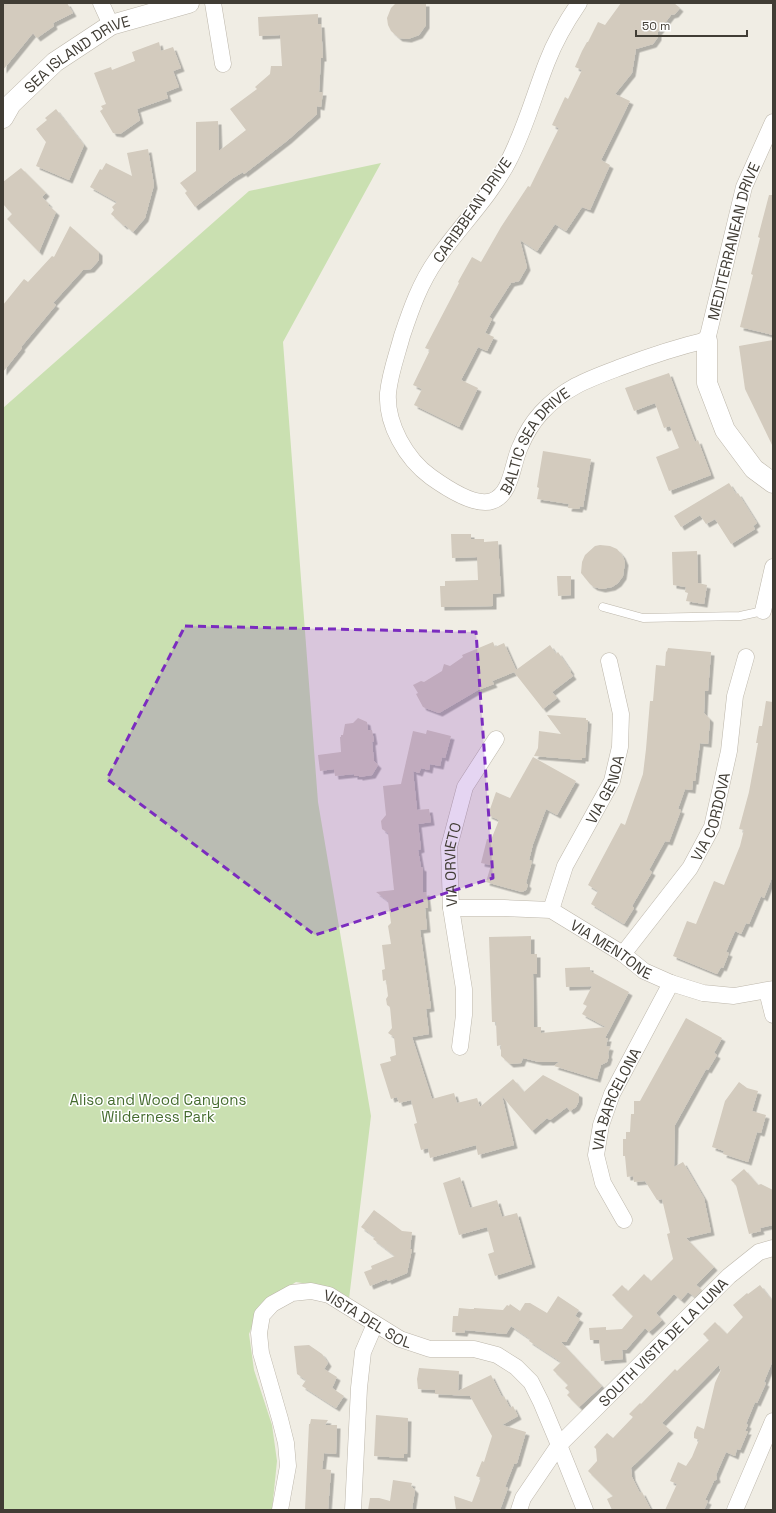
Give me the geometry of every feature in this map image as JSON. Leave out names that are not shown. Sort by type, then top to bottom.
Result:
[{"type":"street","points":[[101,3],[111,25]]},
{"type":"street","name":"SEA ISLAND DRIVE","points":[[3,118],[11,104],[55,62],[111,25],[189,3]]},
{"type":"street","points":[[213,3],[223,64]]},
{"type":"street","name":"CARIBBEAN DRIVE","points":[[393,423],[389,405],[389,384],[398,350],[421,284],[437,259],[483,200],[507,164],[517,144],[550,55],[565,25],[579,3]]},
{"type":"street","name":"MEDITERRANEAN DRIVE","points":[[707,340],[744,187],[773,122]]},
{"type":"street","points":[[707,340],[707,383],[725,430],[754,470],[773,483]]},
{"type":"street","name":"BALTIC SEA DRIVE","points":[[393,423],[406,452],[416,464],[430,476],[471,499],[486,502],[499,497],[506,488],[518,450],[533,423],[547,407],[563,394],[585,380],[652,355],[707,340]]},
{"type":"street","points":[[763,611],[773,567]]},
{"type":"street","name":"VIA CORDOVA","points":[[623,954],[690,868],[712,827],[729,751],[735,696],[746,657]]},
{"type":"street","name":"VIA GENOA","points":[[551,910],[565,866],[612,781],[620,747],[621,714],[609,661]]},
{"type":"street","name":"VIA ORVIETO","points":[[460,1047],[464,1014],[464,989],[451,908],[449,847],[465,787],[496,739]]},
{"type":"street","name":"VIA MENTONE","points":[[451,908],[551,910],[623,954],[644,971],[671,983],[703,993],[734,996],[770,990]]},
{"type":"street","name":"VIA BARCELONA","points":[[624,1220],[603,1182],[599,1169],[596,1155],[601,1125],[612,1094],[671,983]]},
{"type":"street","points":[[770,990],[773,1015]]},
{"type":"street","name":"SOUTH VISTA DE LA LUNA","points":[[519,1510],[523,1498],[560,1445],[729,1276],[759,1252],[773,1248]]},
{"type":"street","name":"VISTA DEL SOL","points":[[280,1510],[288,1466],[286,1443],[261,1352],[259,1333],[262,1315],[272,1304],[292,1293],[311,1290],[329,1295],[400,1339],[430,1349],[474,1349],[497,1355],[516,1367],[531,1382],[560,1445],[585,1510]]},
{"type":"street","points":[[353,1510],[359,1388],[363,1352],[375,1324]]},
{"type":"street","points":[[735,1510],[773,1421]]},
{"type":"lane","points":[[603,608],[643,618],[740,616],[763,611]]},
{"type":"highlighted area","points":[[185,626],[476,632],[493,878],[315,935],[107,779]]},
{"type":"green space","name":"Aliso and Wood Canyons Wilderness Park","points":[[381,163],[283,342],[318,802],[371,1116],[349,1299],[333,1288],[296,1282],[261,1304],[249,1334],[254,1370],[272,1425],[277,1461],[272,1510],[3,1510],[3,408],[249,191]]},
{"type":"building","points":[[3,3],[67,3],[73,13],[53,23],[54,26],[37,38],[33,33],[3,70]]},
{"type":"building","points":[[396,3],[426,3],[426,25],[419,35],[408,39],[399,38],[391,31],[387,18],[391,8]]},
{"type":"building","points":[[621,3],[674,3],[680,8],[675,14],[671,15],[658,32],[658,37],[653,44],[636,49],[632,73],[615,94],[630,101],[601,160],[610,165],[590,210],[582,207],[566,231],[555,224],[537,251],[520,240],[527,267],[519,281],[511,283],[489,317],[492,319],[485,333],[494,337],[487,351],[478,347],[461,380],[478,388],[459,427],[414,405],[422,389],[413,385],[430,350],[425,348],[472,257],[481,262],[501,227],[528,186],[530,187],[559,128],[552,125],[565,97],[568,99],[582,70],[575,67],[582,51],[598,22],[605,25]]},
{"type":"building","points":[[318,14],[318,24],[321,24],[323,58],[321,58],[319,92],[323,92],[321,107],[317,106],[317,114],[288,140],[244,174],[243,172],[233,178],[195,207],[185,193],[187,191],[180,183],[196,171],[196,122],[218,121],[219,151],[246,130],[230,109],[257,89],[255,87],[270,74],[271,66],[282,66],[280,35],[259,36],[258,17]]},
{"type":"building","points":[[159,42],[161,51],[173,47],[181,68],[173,71],[179,87],[166,92],[168,98],[137,109],[140,120],[120,134],[113,133],[100,111],[103,109],[101,106],[106,104],[94,73],[111,67],[112,70],[135,61],[132,52]]},
{"type":"building","points":[[56,109],[84,145],[69,180],[36,166],[46,142],[36,129],[47,120],[45,118]]},
{"type":"building","points":[[148,149],[154,185],[145,218],[133,232],[111,214],[114,210],[112,207],[117,202],[90,187],[100,169],[102,170],[106,163],[132,176],[127,153]]},
{"type":"building","points":[[21,168],[46,193],[42,197],[56,212],[39,252],[7,219],[12,214],[3,204],[3,182]]},
{"type":"building","points":[[769,195],[773,195],[773,335],[740,327],[753,275],[751,274],[760,238],[758,237]]},
{"type":"building","points":[[70,226],[99,252],[99,260],[91,269],[83,270],[53,303],[56,305],[21,347],[22,348],[3,372],[3,305],[24,279],[28,282],[52,256],[54,257]]},
{"type":"building","points":[[773,340],[773,447],[745,389],[739,346]]},
{"type":"building","points":[[669,373],[695,442],[698,440],[711,475],[669,491],[656,457],[679,448],[670,426],[664,428],[655,403],[634,411],[625,388]]},
{"type":"building","points":[[543,451],[591,459],[583,507],[580,506],[579,509],[568,508],[569,504],[537,499],[539,488],[537,487]]},
{"type":"building","points":[[729,483],[736,494],[738,493],[757,523],[753,526],[755,529],[731,544],[715,519],[706,524],[700,515],[681,527],[674,516]]},
{"type":"building","points":[[451,534],[471,534],[471,539],[484,539],[484,542],[498,541],[501,593],[493,594],[493,606],[441,607],[440,586],[445,586],[445,581],[478,580],[477,557],[452,558]]},
{"type":"building","points":[[595,546],[610,546],[617,549],[625,562],[623,576],[618,583],[612,587],[602,589],[594,587],[590,584],[581,573],[582,562],[585,555]]},
{"type":"building","points":[[697,551],[698,583],[707,585],[704,604],[686,601],[688,593],[685,592],[686,587],[673,585],[672,552]]},
{"type":"building","points":[[557,576],[571,576],[571,595],[558,596]]},
{"type":"building","points":[[493,642],[495,647],[504,643],[516,670],[550,645],[556,654],[558,652],[573,676],[552,692],[557,698],[543,709],[514,672],[492,681],[494,684],[478,690],[439,713],[423,707],[416,694],[418,693],[413,685],[421,681],[424,682],[442,671],[444,664],[450,666],[463,657],[462,655]]},
{"type":"building","points":[[668,648],[711,652],[708,691],[705,691],[704,713],[710,719],[708,744],[700,743],[695,781],[693,781],[692,790],[685,789],[678,809],[681,810],[669,842],[665,841],[649,870],[652,872],[632,906],[634,908],[624,924],[591,904],[598,891],[588,885],[621,823],[625,825],[643,774],[650,701],[653,701],[656,665],[665,666],[666,652]]},
{"type":"building","points":[[766,701],[773,702],[773,875],[764,898],[761,896],[749,924],[746,923],[741,934],[735,931],[726,952],[729,953],[723,968],[721,967],[717,974],[673,956],[687,921],[696,924],[714,881],[724,885],[740,846],[744,830],[739,829],[749,792],[758,743],[756,743],[759,726],[762,726]]},
{"type":"building","points":[[547,715],[586,718],[586,720],[588,720],[585,758],[582,758],[582,760],[534,756],[538,748],[539,731],[561,734]]},
{"type":"building","points":[[358,718],[367,722],[368,730],[372,730],[374,741],[372,742],[374,761],[378,765],[372,775],[359,777],[354,776],[354,774],[335,776],[334,769],[320,771],[318,755],[341,752],[340,737],[343,735],[345,724],[353,723]]},
{"type":"building","points":[[427,730],[451,736],[445,758],[442,757],[440,766],[430,764],[429,770],[421,768],[419,773],[413,771],[417,810],[429,809],[431,822],[418,824],[421,849],[418,850],[421,867],[423,868],[423,893],[426,892],[428,908],[425,908],[427,929],[420,930],[431,1008],[426,1009],[429,1034],[412,1037],[432,1099],[454,1093],[457,1103],[477,1098],[480,1107],[513,1079],[524,1092],[543,1075],[579,1094],[579,1101],[576,1107],[570,1111],[567,1107],[550,1120],[547,1118],[532,1131],[502,1096],[514,1145],[478,1155],[476,1145],[430,1158],[428,1148],[421,1150],[414,1124],[417,1123],[411,1100],[399,1103],[397,1097],[391,1099],[380,1064],[391,1061],[390,1057],[396,1055],[394,1037],[388,1033],[392,1028],[390,1007],[387,1005],[386,999],[388,996],[386,980],[383,981],[382,970],[385,969],[382,945],[391,944],[388,926],[391,923],[388,901],[376,892],[394,890],[388,833],[382,829],[381,821],[386,815],[383,786],[401,784],[413,731],[426,734]]},
{"type":"building","points":[[533,757],[576,781],[557,815],[546,809],[533,844],[529,860],[532,861],[526,883],[528,885],[526,890],[522,892],[486,882],[491,865],[481,863],[487,839],[491,840],[499,820],[488,815],[496,792],[510,798]]},
{"type":"building","points":[[531,936],[531,954],[537,954],[537,974],[533,974],[534,1027],[541,1027],[541,1033],[606,1027],[582,1014],[587,1006],[583,1004],[592,986],[566,987],[565,968],[590,967],[590,971],[629,992],[605,1038],[608,1038],[606,1046],[610,1047],[608,1054],[609,1056],[607,1062],[601,1065],[597,1079],[554,1066],[559,1062],[539,1062],[523,1058],[521,1063],[510,1064],[501,1056],[501,1045],[497,1046],[496,1022],[492,1022],[489,937]]},
{"type":"building","points":[[686,1018],[722,1038],[714,1053],[717,1055],[708,1070],[706,1069],[675,1125],[674,1167],[683,1162],[704,1198],[711,1232],[686,1238],[714,1267],[696,1285],[702,1290],[695,1297],[688,1292],[681,1300],[674,1294],[656,1313],[662,1320],[649,1332],[645,1328],[626,1350],[622,1350],[623,1359],[601,1361],[599,1340],[590,1340],[589,1328],[606,1327],[606,1330],[622,1329],[633,1316],[612,1295],[622,1285],[628,1291],[644,1274],[651,1281],[673,1259],[667,1234],[670,1233],[662,1199],[657,1200],[645,1181],[634,1182],[633,1176],[627,1177],[625,1156],[623,1156],[623,1139],[626,1139],[626,1132],[630,1132],[631,1114],[634,1114],[634,1101],[640,1101]]},
{"type":"building","points":[[739,1082],[747,1088],[758,1091],[752,1111],[766,1115],[761,1133],[757,1132],[748,1162],[723,1154],[724,1151],[712,1147],[725,1101]]},
{"type":"building","points":[[744,1169],[758,1185],[761,1184],[773,1190],[773,1225],[760,1228],[761,1231],[749,1234],[736,1185],[731,1180]]},
{"type":"building","points":[[460,1177],[470,1208],[497,1200],[502,1217],[517,1213],[532,1264],[495,1276],[488,1254],[494,1252],[487,1227],[459,1235],[443,1183]]},
{"type":"building","points":[[374,1210],[402,1231],[412,1232],[410,1249],[412,1249],[407,1273],[388,1281],[387,1279],[370,1286],[364,1272],[372,1269],[371,1266],[395,1256],[373,1239],[375,1237],[361,1227]]},
{"type":"building","points":[[760,1285],[773,1302],[773,1360],[764,1382],[766,1383],[757,1403],[755,1402],[746,1424],[748,1425],[745,1431],[748,1431],[740,1450],[737,1449],[735,1456],[726,1452],[716,1475],[717,1479],[714,1481],[705,1500],[708,1501],[704,1510],[665,1510],[677,1484],[670,1481],[678,1462],[686,1466],[692,1457],[699,1440],[694,1438],[694,1433],[697,1426],[704,1429],[715,1383],[721,1370],[719,1368],[720,1364],[662,1423],[670,1430],[631,1468],[632,1477],[651,1510],[612,1510],[607,1499],[613,1496],[588,1471],[597,1461],[596,1449],[594,1447],[607,1433],[613,1438],[633,1417],[629,1414],[640,1403],[641,1404],[675,1369],[677,1371],[709,1340],[703,1334],[715,1322],[727,1334],[743,1317],[733,1305],[747,1293],[748,1294]]},
{"type":"building","points":[[558,1296],[579,1310],[575,1316],[580,1319],[566,1342],[561,1342],[602,1386],[579,1407],[567,1395],[570,1392],[565,1388],[568,1385],[553,1370],[561,1362],[529,1341],[530,1339],[511,1326],[506,1334],[465,1330],[464,1333],[452,1332],[453,1316],[458,1316],[459,1308],[503,1310],[510,1304],[520,1311],[525,1303],[530,1303],[547,1313]]},
{"type":"building","points":[[309,1345],[322,1354],[328,1363],[324,1369],[337,1377],[332,1388],[344,1396],[336,1408],[302,1386],[306,1380],[297,1374],[294,1346]]},
{"type":"building","points":[[419,1368],[459,1371],[458,1391],[491,1375],[502,1397],[504,1396],[510,1408],[513,1406],[518,1416],[502,1425],[526,1432],[517,1463],[514,1464],[505,1487],[508,1488],[500,1510],[456,1510],[454,1496],[472,1502],[481,1478],[476,1476],[482,1461],[484,1462],[492,1436],[470,1396],[435,1394],[435,1390],[418,1389],[417,1379]]},
{"type":"building","points":[[376,1415],[408,1418],[407,1454],[404,1454],[404,1458],[374,1456]]},
{"type":"building","points":[[311,1419],[328,1420],[325,1425],[337,1425],[336,1454],[324,1453],[322,1469],[331,1470],[328,1510],[305,1510],[309,1424]]},
{"type":"building","points":[[393,1480],[412,1483],[411,1486],[415,1490],[412,1510],[368,1510],[370,1498],[379,1498],[390,1501]]}]
